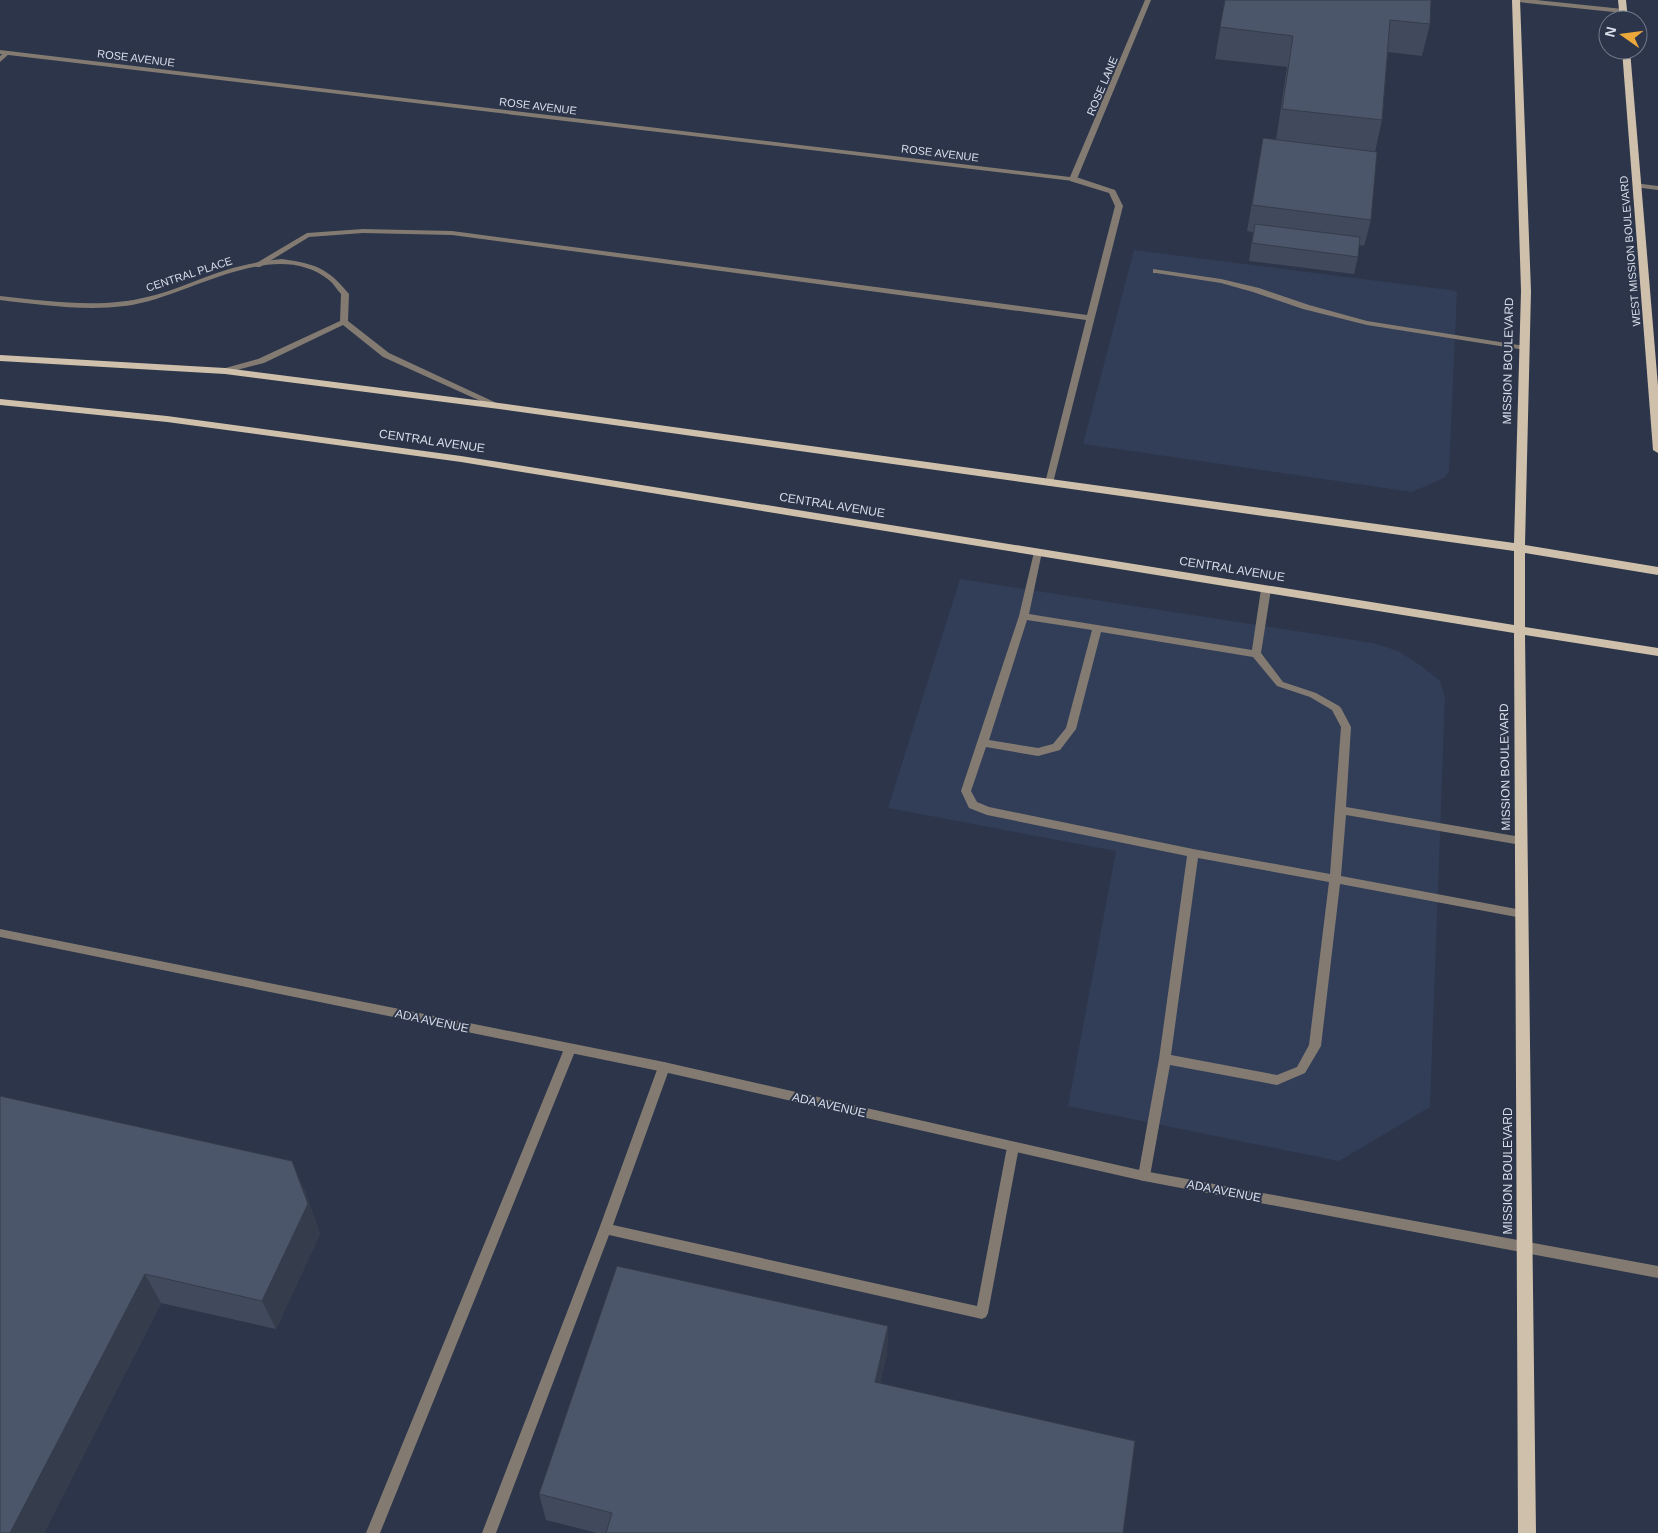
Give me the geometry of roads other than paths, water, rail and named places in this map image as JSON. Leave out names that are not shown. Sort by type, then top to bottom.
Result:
[{"type":"main road","name":"MISSION BOULEVARD","points":[[1517,0],[1526,291],[1520,630],[1527,1533]]},
{"type":"main road","name":"WEST MISSION BOULEVARD","points":[[1627,60],[1658,450]]},
{"type":"main road","points":[[0,358],[225,371],[499,406],[1520,548],[1658,571]]},
{"type":"main road","name":"CENTRAL AVENUE","points":[[0,402],[167,419],[461,459],[1658,652]]},
{"type":"street","name":"ROSE LANE","points":[[1073,179],[1148,0]]},
{"type":"street","points":[[1517,0],[1613,10]]},
{"type":"street","name":"ROSE AVENUE","points":[[4,53],[1073,179],[1112,192],[1119,206],[1049,483]]},
{"type":"street","points":[[0,60],[4,53]]},
{"type":"street","points":[[1637,185],[1658,188]]},
{"type":"street","points":[[257,265],[307,235],[362,231],[452,233],[1090,318]]},
{"type":"street","name":"CENTRAL PLACE","points":[[0,298],[62,304],[126,304],[157,297],[257,265],[284,261],[310,266],[331,277],[345,294],[344,322]]},
{"type":"street","points":[[1156,270],[1256,290],[1306,307],[1367,322],[1525,348]]},
{"type":"street","points":[[225,371],[261,361],[344,322],[386,354],[499,406]]},
{"type":"street","points":[[1038,552],[1024,616],[966,792],[973,805],[987,812],[1193,853],[1522,914]]},
{"type":"street","points":[[1256,654],[1266,589]]},
{"type":"street","points":[[1024,616],[1256,654],[1280,684],[1313,695],[1336,708],[1346,726],[1335,879],[1314,1046],[1301,1070],[1277,1080],[1165,1059]]},
{"type":"street","points":[[982,742],[1038,752],[1056,747],[1071,729],[1097,628]]},
{"type":"street","points":[[1341,810],[1522,841]]},
{"type":"street","points":[[1144,1176],[1165,1059],[1193,853]]},
{"type":"street","name":"ADA AVENUE","points":[[0,933],[664,1067],[1144,1176],[1658,1272]]},
{"type":"street","points":[[373,1533],[570,1049]]},
{"type":"street","points":[[489,1533],[606,1229],[664,1067]]},
{"type":"street","points":[[606,1229],[982,1313],[1013,1147]]}]
